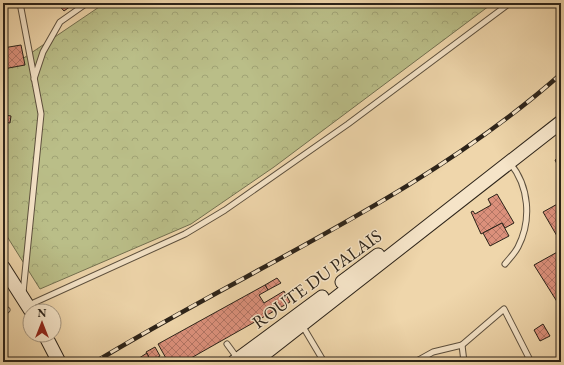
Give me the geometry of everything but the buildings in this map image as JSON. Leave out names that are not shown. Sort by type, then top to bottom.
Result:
[{"type":"main road","name":"ROUTE DU PALAIS","points":[[254,362],[299,320],[375,258],[411,233],[424,228],[561,122]]},
{"type":"main road","points":[[6,271],[26,303]]},
{"type":"main road","name":"ROUTE DU PALAIS","points":[[237,361],[299,320]]},
{"type":"main road","points":[[49,343],[59,362]]},
{"type":"lane","points":[[20,3],[41,114],[27,303]]},
{"type":"lane","points":[[34,80],[43,52],[60,22],[87,3]]},
{"type":"lane","points":[[29,303],[185,234],[225,210],[348,124],[510,3]]},
{"type":"lane","points":[[504,264],[518,248],[524,230],[527,213],[522,182],[509,162]]},
{"type":"lane","points":[[415,362],[433,352],[462,345],[504,310],[531,362]]},
{"type":"lane","points":[[299,320],[324,362]]},
{"type":"lane","points":[[227,344],[237,361]]},
{"type":"lane","points":[[462,345],[464,362]]},
{"type":"green space","points":[[105,3],[493,3],[274,167],[191,224],[40,289],[3,230],[3,72]]},
{"type":"railway","points":[[95,362],[394,194],[452,157],[508,118],[561,74]]}]
